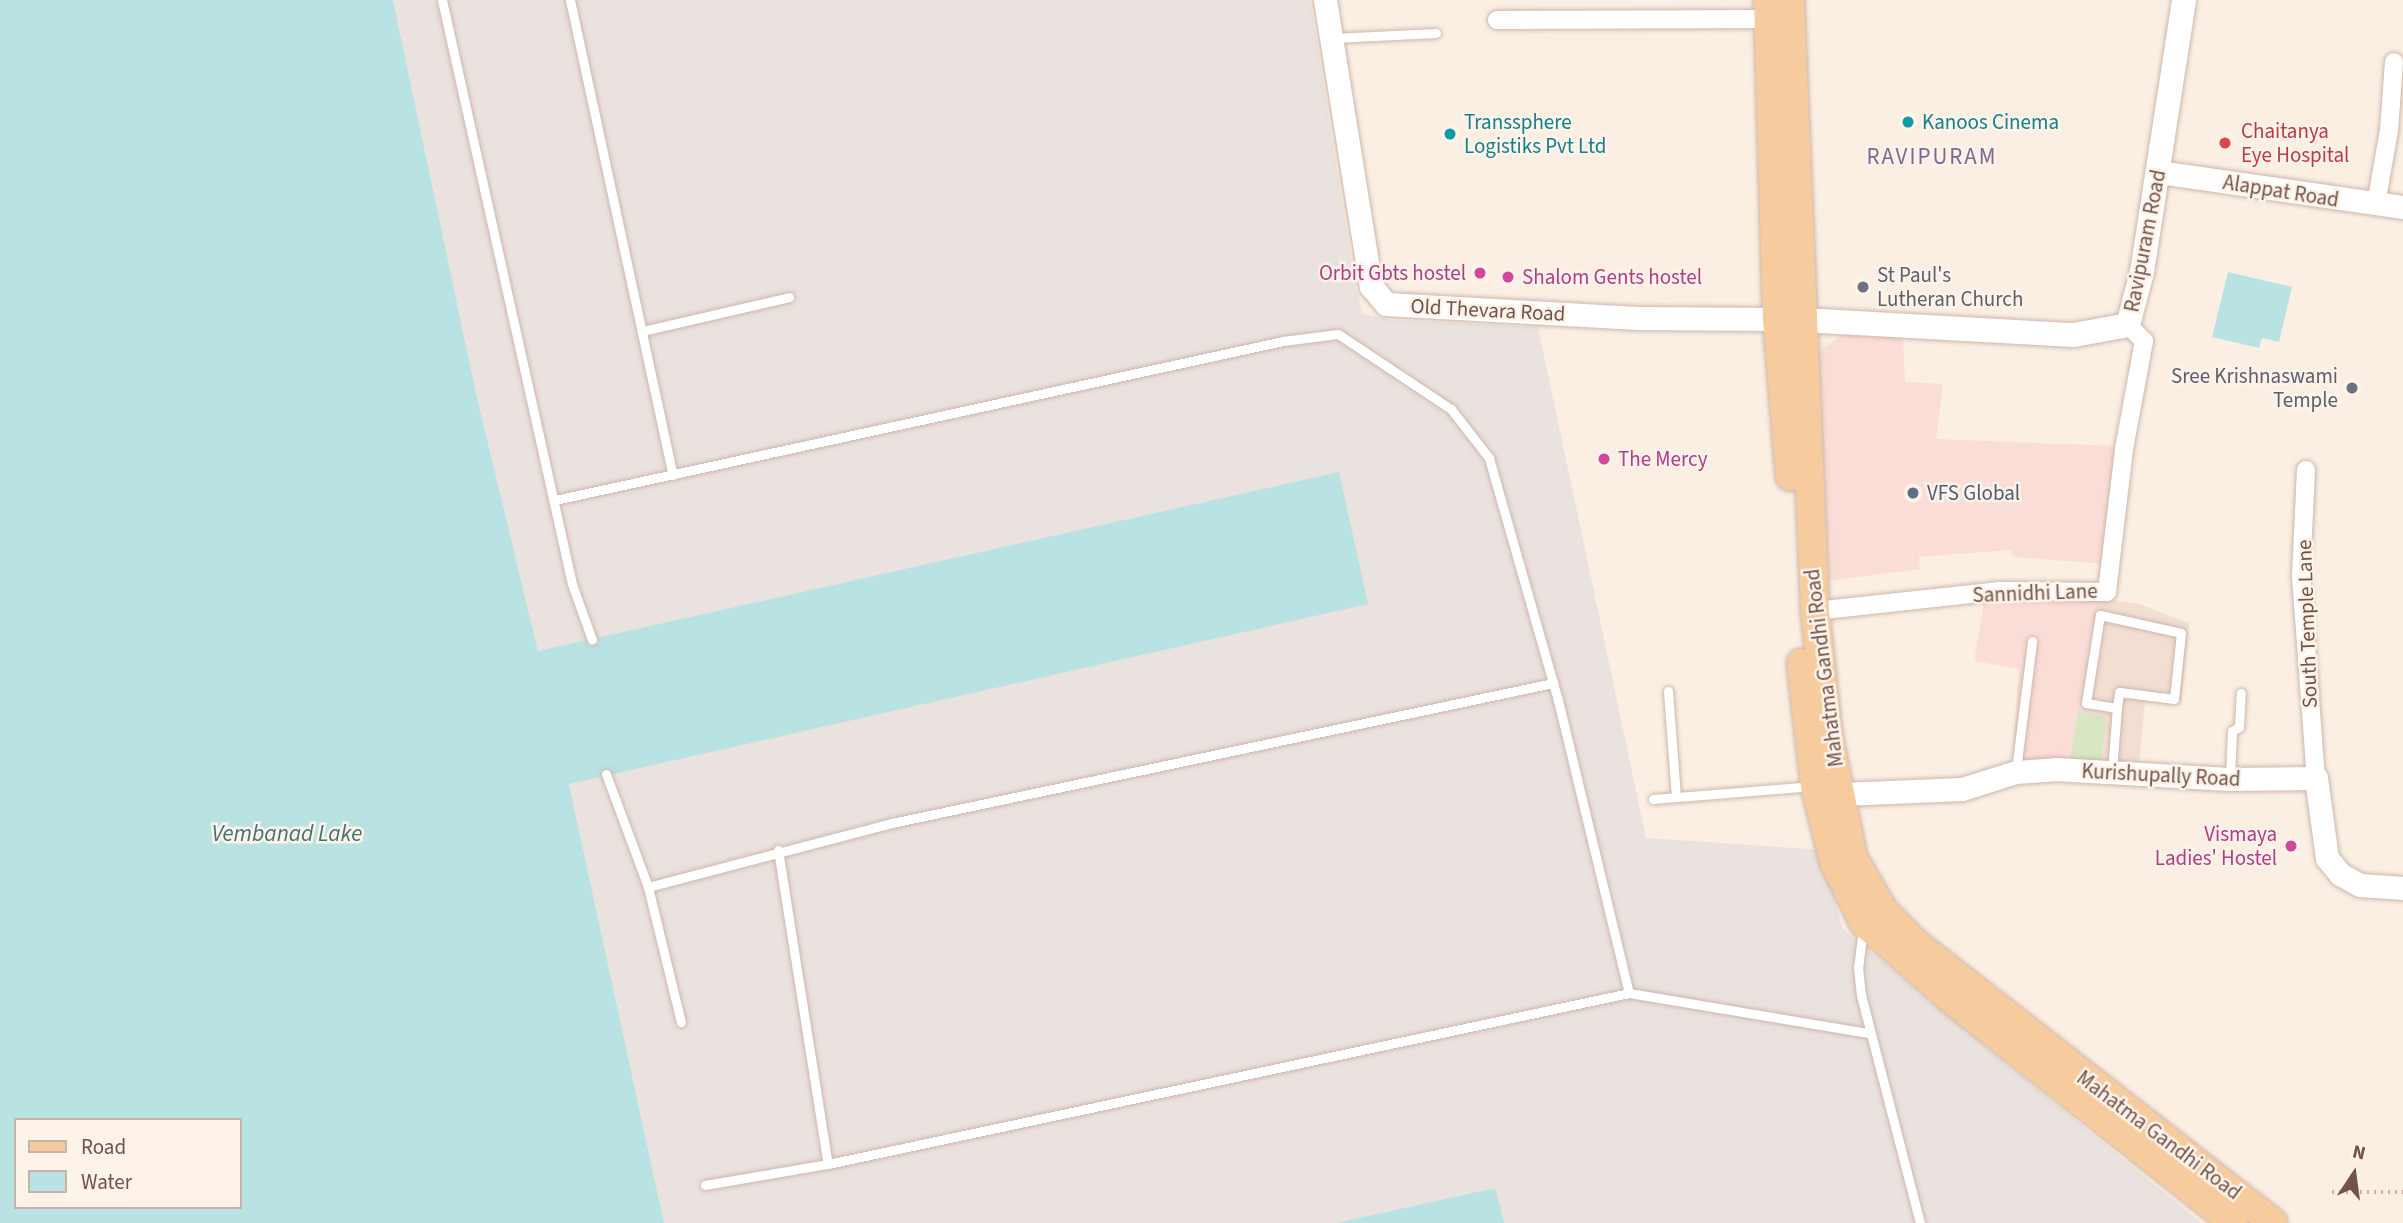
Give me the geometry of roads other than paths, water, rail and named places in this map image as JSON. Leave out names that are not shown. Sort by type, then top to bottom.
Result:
[{"type":"main road","name":"Mahatma Gandhi Road","points":[[1790,0],[1793,565],[1828,790],[1873,916],[1952,1000],[2233,1223]]},
{"type":"main road","name":"Ravipuram Road","points":[[1790,319],[2074,335],[2128,325],[2159,172],[2184,0]]},
{"type":"main road","name":"Mahatma Gandhi Road","points":[[1768,10],[1790,319],[1828,734],[1828,790]]},
{"type":"main road","name":"Mahatma Gandhi Road","points":[[1873,916],[1914,943],[2049,1052],[2273,1223]]},
{"type":"street","name":"Old Thevara Road","points":[[1325,0],[1371,286],[1386,304],[1638,318],[1790,319]]},
{"type":"street","points":[[1497,20],[1768,10]]},
{"type":"street","points":[[2376,204],[2389,130],[2394,62]]},
{"type":"street","name":"Alappat Road","points":[[2159,172],[2403,207]]},
{"type":"street","name":"Sannidhi Lane","points":[[1815,611],[1998,591],[2107,592],[2124,449],[2144,341],[2128,325]]},
{"type":"street","name":"South Temple Lane","points":[[2306,470],[2301,576],[2316,778]]},
{"type":"street","name":"Kurishupally Road","points":[[1828,790],[1962,789],[2016,772],[2112,773],[2230,779],[2316,778]]},
{"type":"street","points":[[2316,778],[2327,858],[2340,874],[2360,885],[2403,888]]},
{"type":"lane","points":[[442,0],[572,584],[592,640]]},
{"type":"lane","points":[[570,0],[673,475]]},
{"type":"lane","points":[[1331,38],[1436,33]]},
{"type":"lane","points":[[642,331],[789,297]]},
{"type":"lane","points":[[555,500],[1283,341],[1338,334],[1451,409],[1489,458],[1553,682],[1629,993]]},
{"type":"lane","points":[[2112,773],[2119,692],[2174,699],[2181,632],[2101,615],[2086,703],[2117,708]]},
{"type":"lane","points":[[2016,772],[2032,641]]},
{"type":"lane","points":[[648,887],[778,850],[1553,682]]},
{"type":"lane","points":[[1668,691],[1676,797]]},
{"type":"lane","points":[[2230,779],[2232,731],[2239,727],[2241,693]]},
{"type":"lane","points":[[606,775],[648,887],[681,1022]]},
{"type":"lane","name":"Kurishupally Road","points":[[1653,799],[1828,790]]},
{"type":"lane","points":[[778,850],[828,1164]]},
{"type":"lane","points":[[1873,916],[1857,967],[1869,1033],[1920,1223]]},
{"type":"lane","points":[[705,1185],[828,1164],[1629,993],[1869,1033]]},
{"type":"water","name":"Vembanad Lake","points":[[0,0],[393,0],[476,393],[538,651],[1339,472],[1368,604],[569,784],[664,1223],[0,1223]]},
{"type":"water","points":[[2228,272],[2292,287],[2279,342],[2262,338],[2259,348],[2212,337]]},
{"type":"water","points":[[1495,1188],[1504,1223],[1337,1223]]},
{"type":"place","name":"Kanoos Cinema","points":[[1908,122]]},
{"type":"place","name":"Transsphere Logistiks Pvt Ltd","points":[[1450,134]]},
{"type":"place","name":"Chaitanya Eye Hospital","points":[[2225,143]]},
{"type":"place","name":"Orbit Gbts hostel","points":[[1480,273]]},
{"type":"place","name":"Shalom Gents hostel","points":[[1508,277]]},
{"type":"place","name":"St Paul's Lutheran Church","points":[[1863,287]]},
{"type":"place","name":"Sree Krishnaswami Temple","points":[[2352,388]]},
{"type":"place","name":"The Mercy","points":[[1604,459]]},
{"type":"place","name":"VFS Global","points":[[1913,493]]},
{"type":"place","name":"Vismaya Ladies' Hostel","points":[[2291,846]]},
{"type":"district","name":"RAVIPURAM","points":[[1932,157]]}]
